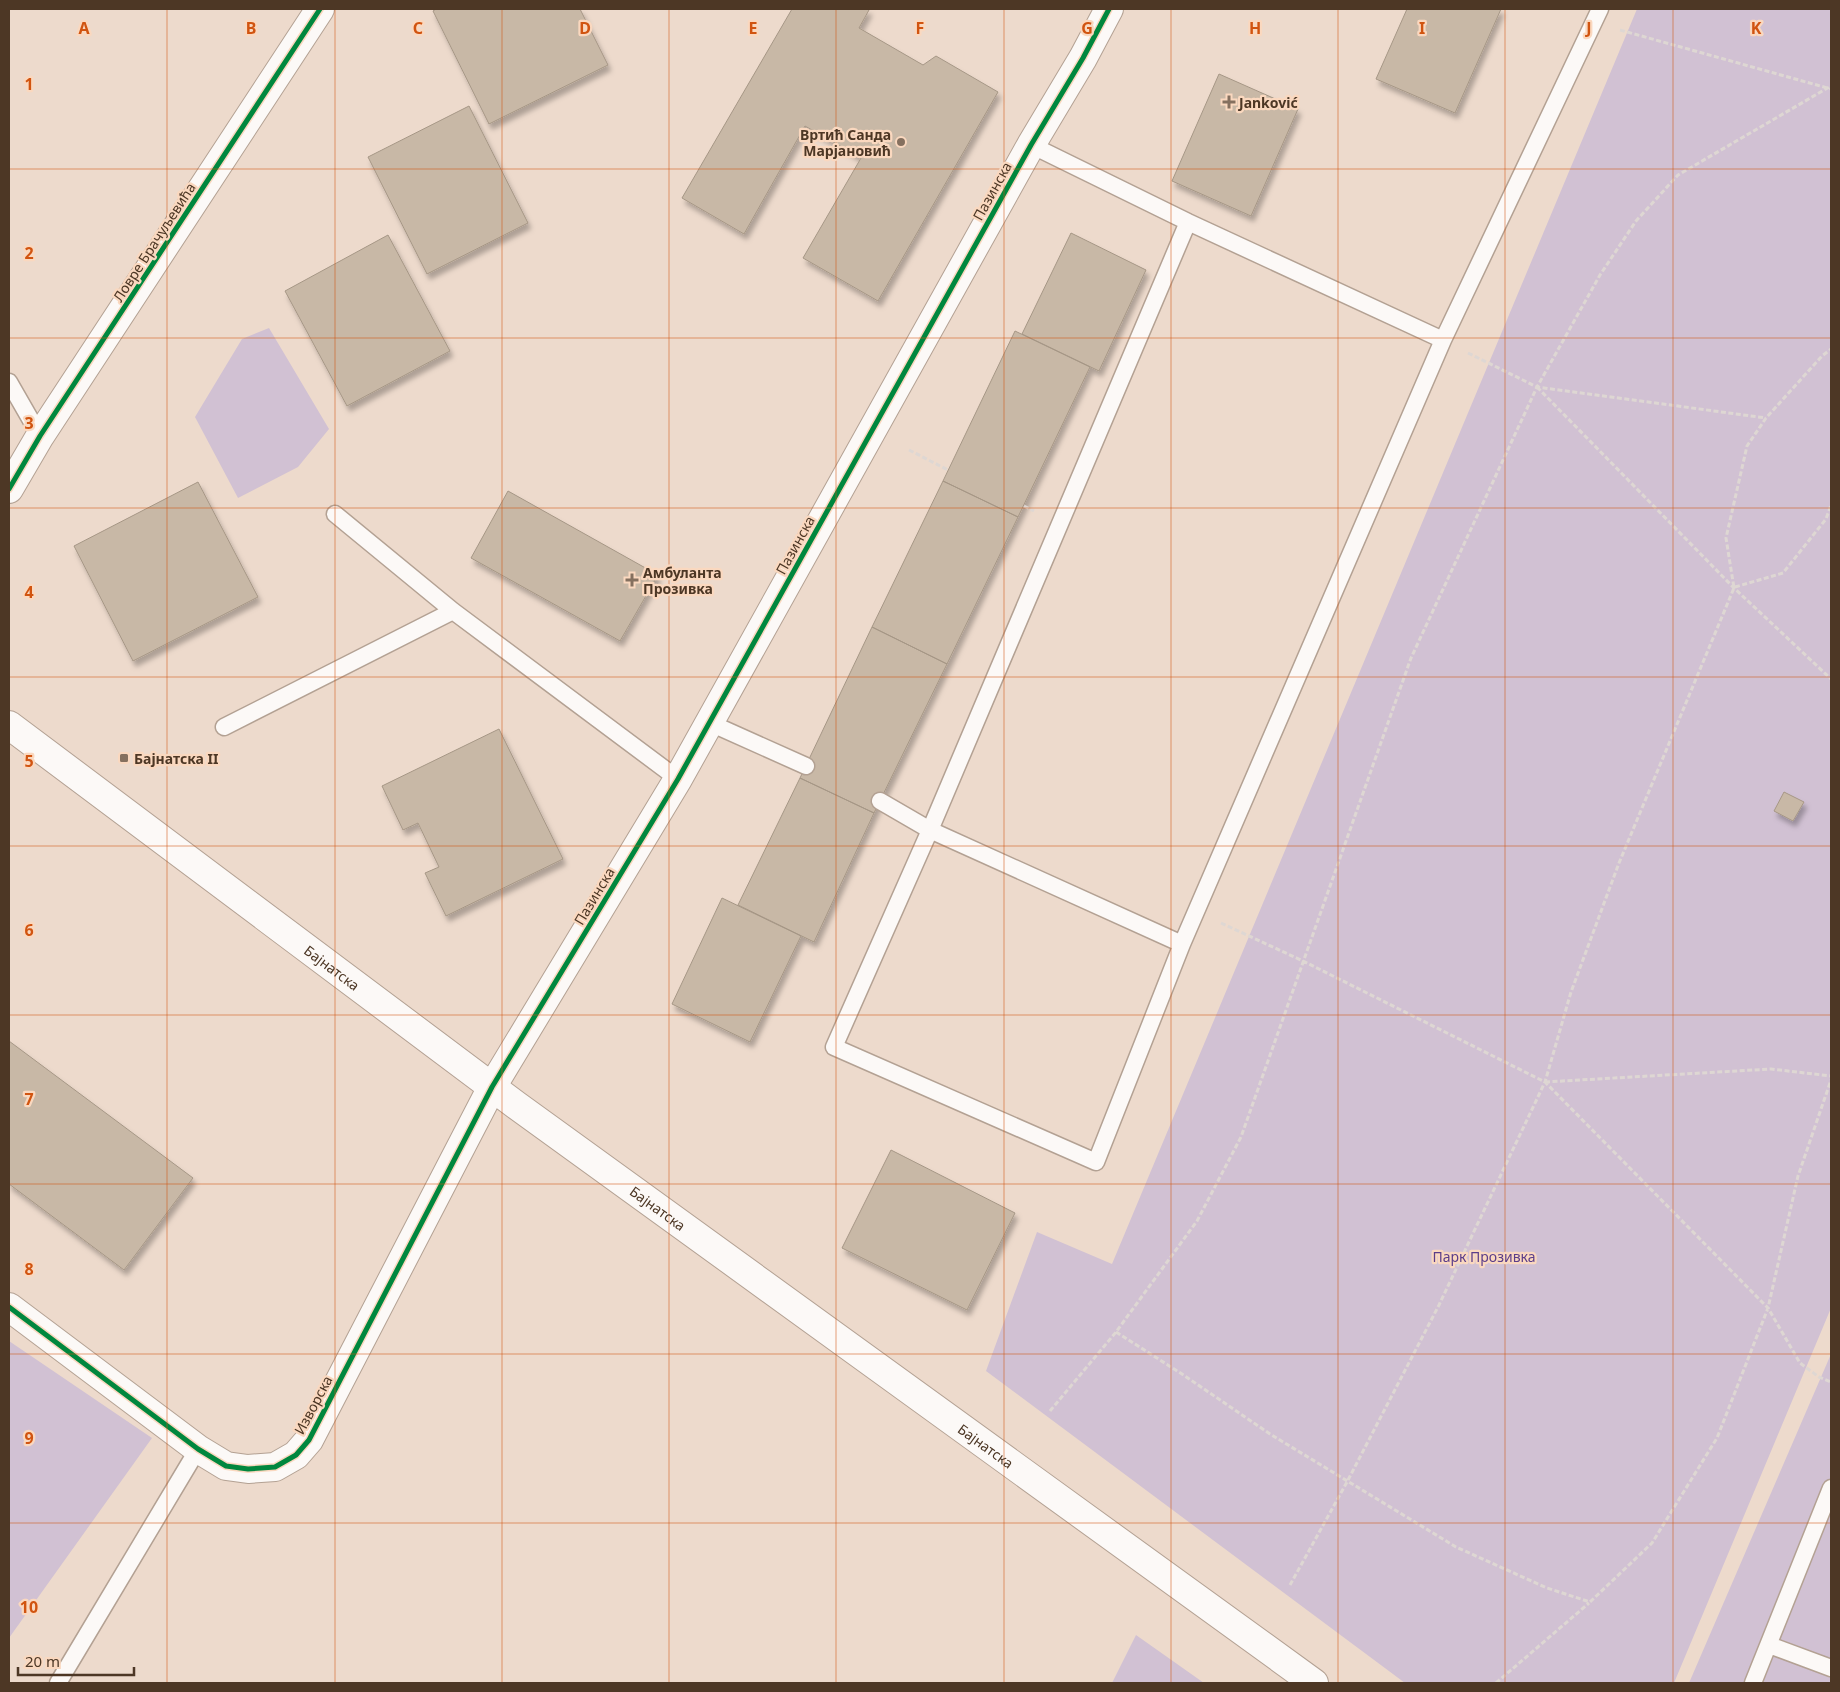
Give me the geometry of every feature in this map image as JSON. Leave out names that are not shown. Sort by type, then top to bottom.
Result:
[{"type":"street","name":"Ловре Брачуљевића","points":[[9,489],[40,436],[320,9]]},
{"type":"street","name":"Пазинска","points":[[492,1087],[678,779],[1031,145],[1084,58],[1109,9]]},
{"type":"street","name":"Бајнатска","points":[[9,725],[492,1087],[1314,1683]]},
{"type":"street","name":"Изворска","points":[[9,1307],[198,1449],[226,1466],[248,1469],[275,1466],[296,1455],[309,1440],[492,1087]]},
{"type":"lane","points":[[1188,222],[930,830],[834,1047],[1096,1162],[1182,944],[1443,340],[1597,16]]},
{"type":"lane","points":[[1031,145],[1188,222],[1443,340]]},
{"type":"lane","points":[[9,382],[40,436]]},
{"type":"lane","points":[[335,514],[453,611],[678,779]]},
{"type":"lane","points":[[224,727],[453,611]]},
{"type":"lane","points":[[710,723],[806,766]]},
{"type":"lane","points":[[880,801],[930,830],[1182,944]]},
{"type":"lane","points":[[58,1683],[198,1449]]},
{"type":"lane","points":[[1753,1683],[1831,1488]]},
{"type":"lane","points":[[1769,1645],[1831,1668]]},
{"type":"path","points":[[1597,16],[1826,88]]},
{"type":"path","points":[[1050,1411],[1116,1332],[1196,1221],[1241,1136],[1411,658],[1537,387],[1610,259],[1636,221],[1678,174],[1826,88],[1831,87]]},
{"type":"path","points":[[1443,340],[1537,387],[1766,418]]},
{"type":"path","points":[[1290,1585],[1439,1305],[1545,1082],[1571,992],[1619,863],[1734,588],[1726,538],[1748,446],[1766,418],[1822,356],[1831,349]]},
{"type":"path","points":[[1537,387],[1734,588],[1831,679]]},
{"type":"path","points":[[909,450],[948,470]]},
{"type":"path","points":[[1734,588],[1784,572],[1826,519],[1831,505]]},
{"type":"path","points":[[1196,911],[1303,961],[1545,1082],[1768,1308],[1800,1363],[1819,1377],[1831,1382]]},
{"type":"path","points":[[1545,1082],[1771,1069],[1831,1076]]},
{"type":"path","points":[[1496,1683],[1590,1602],[1652,1543],[1717,1438],[1768,1308],[1798,1176],[1831,1080]]},
{"type":"path","points":[[1116,1332],[1346,1482],[1456,1547],[1547,1588],[1590,1602]]},
{"type":"green space","name":"Парк Прозивка","points":[[1637,9],[1831,9],[1831,1308],[1674,1683],[1405,1683],[986,1371],[1037,1232],[1112,1264]]},
{"type":"green space","points":[[269,328],[329,429],[298,467],[238,498],[195,417],[242,339]]},
{"type":"green space","points":[[9,1341],[152,1438],[9,1638]]},
{"type":"green space","points":[[1831,1354],[1831,1683],[1689,1683]]},
{"type":"green space","points":[[1136,1635],[1204,1683],[1112,1683]]},
{"type":"building","points":[[436,9],[580,9],[608,65],[489,124],[433,11]]},
{"type":"building","name":"Вртић Санда Марјановић","points":[[792,9],[867,9],[869,10],[859,28],[923,65],[936,56],[998,92],[878,301],[803,258],[861,158],[805,126],[744,234],[682,198]]},
{"type":"building","points":[[1407,9],[1501,9],[1455,113],[1376,79]]},
{"type":"building","points":[[1219,74],[1298,109],[1251,216],[1172,181]]},
{"type":"building","points":[[469,106],[528,223],[427,274],[368,157]]},
{"type":"building","points":[[1071,233],[1146,270],[1099,371],[1022,334]]},
{"type":"building","points":[[388,235],[450,351],[347,406],[285,291]]},
{"type":"building","points":[[1015,331],[1090,367],[1018,517],[943,481]]},
{"type":"building","points":[[943,481],[1018,517],[947,664],[872,627]]},
{"type":"building","points":[[198,482],[258,597],[133,661],[74,546]]},
{"type":"building","points":[[508,491],[658,575],[620,641],[471,558]]},
{"type":"building","points":[[872,627],[947,664],[874,813],[800,778]]},
{"type":"building","points":[[499,729],[563,859],[446,916],[425,873],[439,867],[418,823],[403,830],[382,786]]},
{"type":"building","points":[[800,778],[874,813],[814,942],[738,905]]},
{"type":"building","points":[[1784,792],[1804,802],[1793,821],[1774,811]]},
{"type":"building","points":[[722,898],[801,936],[750,1042],[672,1004]]},
{"type":"building","points":[[9,1041],[193,1178],[124,1270],[9,1184]]},
{"type":"building","points":[[891,1150],[1015,1213],[967,1310],[842,1248]]},
{"type":"cycle path","points":[[9,489],[40,436],[320,9]]},
{"type":"cycle path","points":[[9,1307],[198,1449],[226,1466],[248,1469],[275,1467],[296,1455],[309,1440],[492,1087],[678,779],[1031,145],[1083,58],[1109,9]]},
{"type":"place","name":"Janković","points":[[1229,102]]},
{"type":"place","name":"Вртић Санда Марјановић","points":[[901,142]]},
{"type":"place","name":"Амбуланта Прозивка","points":[[632,580]]},
{"type":"place","name":"Бајнатска II","points":[[124,758]]}]
